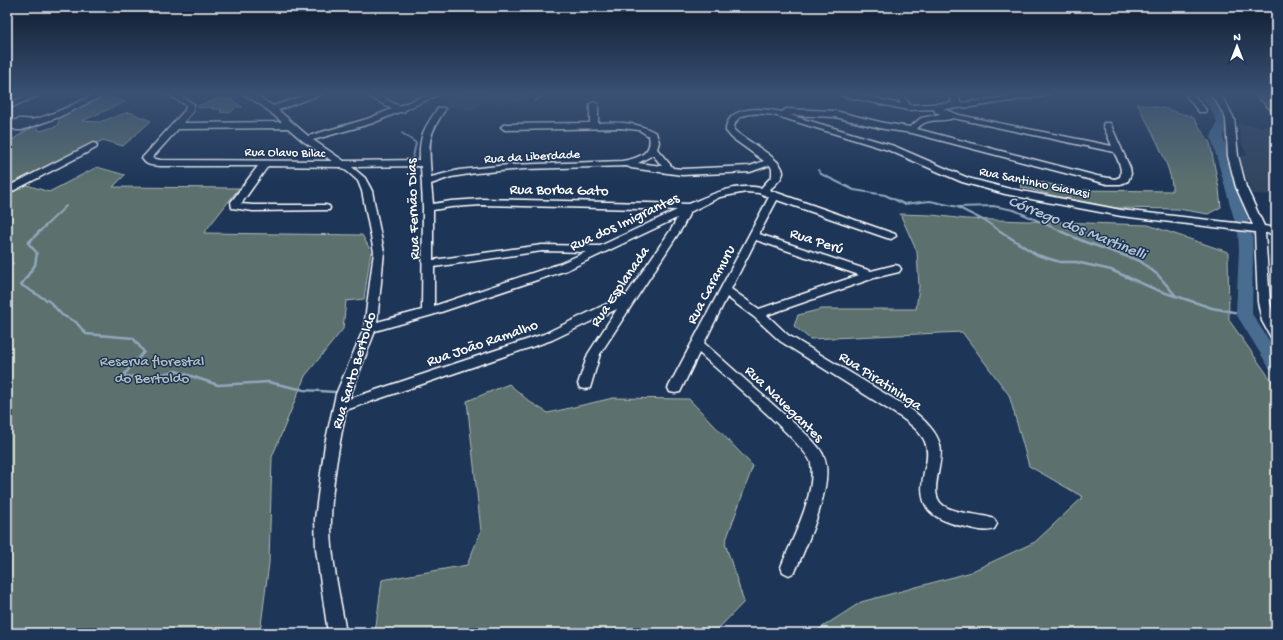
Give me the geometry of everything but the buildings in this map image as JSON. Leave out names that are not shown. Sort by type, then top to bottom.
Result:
[{"type":"street","points":[[306,139],[360,124]]},
{"type":"street","name":"Rua Fernão Dias","points":[[428,312],[428,208],[424,144],[426,135],[432,124]]},
{"type":"street","name":"Rua da Liberdade","points":[[505,127],[594,124],[632,126],[647,130],[653,135],[655,139],[653,150],[641,160],[622,164]]},
{"type":"street","name":"Rua Santinho Gianasi","points":[[731,124],[730,131],[735,136],[770,160]]},
{"type":"street","name":"Rua Santinho Gianasi","points":[[812,124],[891,148],[965,180],[986,187],[1121,213],[1276,231]]},
{"type":"street","points":[[877,124],[914,127],[1110,183],[1122,182],[1127,176],[1126,168],[1107,125]]},
{"type":"street","points":[[914,127],[919,124]]},
{"type":"street","points":[[991,124],[1118,150]]},
{"type":"street","points":[[1230,124],[1233,156],[1241,187],[1255,216],[1264,302],[1268,321],[1276,336]]},
{"type":"street","points":[[177,126],[289,125]]},
{"type":"street","name":"Rua Santo Bertoldo","points":[[289,125],[306,139],[351,170],[362,180],[367,191],[379,252],[370,328],[343,394],[332,444],[323,519],[324,549],[337,633]]},
{"type":"street","name":"Rua Olavo Bilac","points":[[177,126],[146,158],[149,162],[426,165]]},
{"type":"street","points":[[7,191],[93,146]]},
{"type":"street","points":[[653,150],[670,170]]},
{"type":"street","points":[[769,193],[778,172],[775,164],[770,160]]},
{"type":"street","name":"Rua da Liberdade","points":[[427,182],[443,175],[537,166],[622,164],[650,166],[687,172],[740,170],[761,166],[770,160]]},
{"type":"street","points":[[265,164],[236,202],[236,206],[253,208],[325,208]]},
{"type":"street","points":[[426,165],[443,175]]},
{"type":"street","points":[[740,170],[749,176],[750,181],[746,189]]},
{"type":"street","name":"Rua dos Imigrantes","points":[[370,328],[428,312],[563,267],[717,195],[746,189],[769,193],[891,236]]},
{"type":"street","name":"Rua Caramuru","points":[[676,388],[697,344],[754,236],[769,193]]},
{"type":"street","name":"Rua Borba Gato","points":[[428,208],[451,204],[482,202],[688,208]]},
{"type":"street","name":"Rua Esplanada","points":[[585,384],[594,354],[630,297],[677,228],[688,208]]},
{"type":"street","name":"Rua Perú","points":[[754,236],[871,275]]},
{"type":"street","points":[[554,247],[564,252],[567,257],[563,267]]},
{"type":"street","points":[[429,264],[507,252],[554,247],[604,249]]},
{"type":"street","points":[[758,314],[871,275],[895,269]]},
{"type":"street","name":"Rua Piratininga","points":[[726,291],[758,314],[784,338],[907,414],[916,422],[933,444],[936,457],[928,495],[932,504],[938,510],[948,515],[989,524]]},
{"type":"street","name":"Rua João Ramalho","points":[[340,407],[548,337],[596,315],[630,297]]},
{"type":"street","name":"Rua Navegantes","points":[[697,344],[800,437],[812,449],[818,460],[820,472],[814,498],[790,567]]},
{"type":"shaded area","points":[[1238,124],[1276,127],[1276,195],[1253,194],[1238,157],[1247,155],[1241,142]]},
{"type":"green space","name":"Reserva florestal do Bertoldo","points":[[58,124],[148,124],[123,146],[103,140],[21,183],[49,192],[97,167],[125,175],[113,187],[239,188],[204,233],[362,235],[371,251],[364,299],[346,301],[343,329],[305,376],[272,457],[269,563],[260,633],[7,633],[7,270],[14,263],[7,263],[7,143],[35,125],[40,131],[57,126]]},
{"type":"green space","points":[[1148,124],[1197,124],[1210,143],[1221,207],[1208,214],[1178,209],[1117,208],[1064,198],[1020,187],[1023,178],[1076,190],[1172,191],[1169,171]]},
{"type":"green space","points":[[900,214],[932,215],[966,219],[1148,225],[1228,252],[1229,320],[1276,387],[1276,633],[813,633],[861,602],[968,573],[1035,542],[1083,497],[1029,466],[1009,395],[962,332],[810,339],[794,326],[798,315],[822,309],[916,309],[919,287],[917,252]]},
{"type":"green space","points":[[509,384],[530,402],[548,413],[613,398],[689,399],[753,466],[725,543],[744,602],[714,633],[375,633],[382,580],[467,565],[481,531],[467,401]]},
{"type":"waterway","points":[[1222,124],[1217,137],[1245,233],[1246,250],[1244,314],[1276,365]]},
{"type":"waterway","points":[[402,133],[416,143],[412,161]]},
{"type":"waterway","name":"Córrego dos Martinelli","points":[[818,170],[821,174],[854,190],[885,195],[904,204],[930,201],[958,207],[993,206],[1014,210],[1063,232]]},
{"type":"waterway","points":[[39,232],[66,206]]},
{"type":"waterway","name":"Córrego dos Martinelli","points":[[959,208],[985,221],[1002,232]]},
{"type":"waterway","points":[[1241,219],[1251,219]]},
{"type":"waterway","name":"Córrego dos Martinelli","points":[[1000,231],[1037,255],[1060,262],[1076,262],[1111,270],[1157,290],[1175,296]]},
{"type":"waterway","name":"Córrego dos Martinelli","points":[[1060,231],[1085,242],[1140,261],[1158,275],[1176,296],[1212,308],[1244,314]]},
{"type":"waterway","points":[[39,232],[28,243],[37,253],[35,265],[21,285],[50,302],[62,315],[76,322],[86,334],[133,338],[144,352],[123,376],[145,378],[176,371],[218,385],[268,382],[304,390],[335,392]]}]
